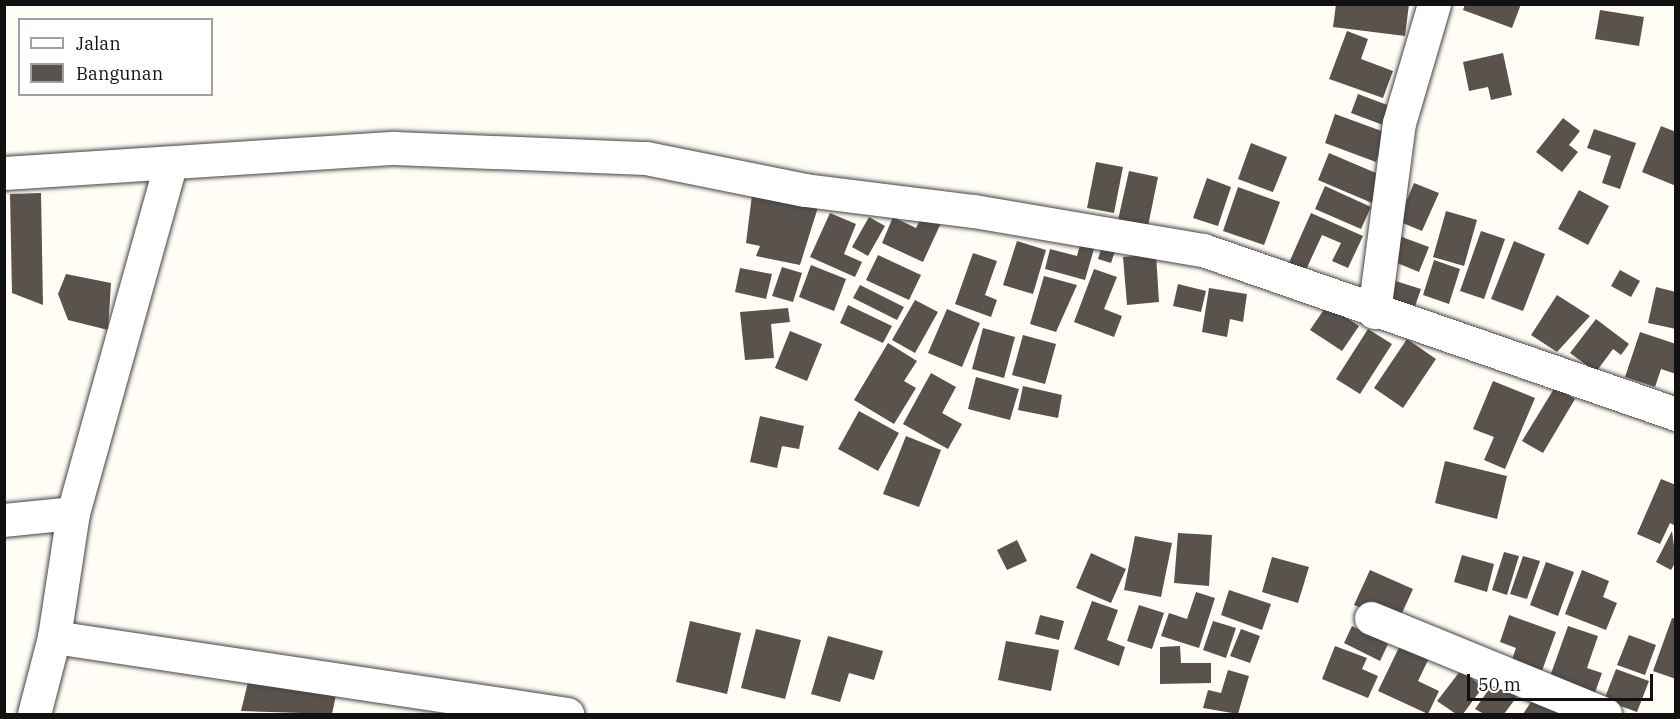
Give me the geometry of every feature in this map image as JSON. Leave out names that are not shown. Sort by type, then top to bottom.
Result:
[{"type":"street","points":[[1374,312],[1399,123],[1434,4]]},
{"type":"street","points":[[4,172],[170,165],[394,148],[645,158],[805,190],[974,211],[1203,250],[1320,287],[1374,312],[1676,414]]},
{"type":"street","points":[[34,714],[54,637],[73,513],[170,165]]},
{"type":"street","points":[[4,520],[73,513]]},
{"type":"street","points":[[1371,618],[1605,714]]},
{"type":"street","points":[[54,637],[567,714]]},
{"type":"building","points":[[1336,4],[1409,4],[1405,36],[1333,27]]},
{"type":"building","points":[[1465,4],[1521,4],[1512,28],[1463,10]]},
{"type":"building","points":[[1600,10],[1644,17],[1639,46],[1595,39]]},
{"type":"building","points":[[1347,31],[1368,39],[1361,59],[1393,71],[1383,98],[1329,79]]},
{"type":"building","points":[[1503,53],[1512,95],[1491,100],[1488,87],[1469,91],[1463,62]]},
{"type":"building","points":[[1358,94],[1390,106],[1383,125],[1351,113]]},
{"type":"building","points":[[1335,114],[1387,133],[1376,162],[1325,143]]},
{"type":"building","points":[[1563,118],[1580,131],[1569,145],[1578,152],[1562,172],[1536,152]]},
{"type":"building","points":[[1661,126],[1676,132],[1676,186],[1642,172]]},
{"type":"building","points":[[1594,129],[1636,143],[1620,189],[1602,183],[1611,156],[1587,148]]},
{"type":"building","points":[[1251,143],[1287,157],[1273,192],[1238,179]]},
{"type":"building","points":[[1329,153],[1383,176],[1372,203],[1318,180]]},
{"type":"building","points":[[1096,162],[1123,167],[1114,213],[1087,208]]},
{"type":"building","points":[[1129,171],[1158,177],[1148,226],[1118,220]]},
{"type":"building","points":[[1207,178],[1231,187],[1218,226],[1193,218]]},
{"type":"building","points":[[1414,183],[1439,193],[1422,231],[1398,221]]},
{"type":"building","points":[[1325,186],[1371,207],[1361,229],[1315,209]]},
{"type":"building","points":[[1238,187],[1280,202],[1264,245],[1223,231]]},
{"type":"building","points":[[1579,190],[1609,206],[1588,245],[1558,229]]},
{"type":"building","points":[[41,193],[43,305],[12,293],[10,194]]},
{"type":"building","points":[[752,195],[819,204],[800,265],[756,256],[760,246],[746,243]]},
{"type":"building","points":[[1446,211],[1477,220],[1464,266],[1433,257]]},
{"type":"building","points":[[830,213],[856,224],[844,254],[862,262],[855,277],[810,257]]},
{"type":"building","points":[[1311,213],[1363,236],[1348,268],[1332,261],[1341,243],[1322,235],[1305,272],[1288,265]]},
{"type":"building","points":[[923,214],[941,223],[923,262],[882,243],[893,217],[916,228]]},
{"type":"building","points":[[869,217],[885,226],[868,256],[852,247]]},
{"type":"building","points":[[1481,231],[1505,239],[1484,299],[1460,291]]},
{"type":"building","points":[[1394,234],[1429,247],[1419,272],[1385,258]]},
{"type":"building","points":[[1082,238],[1096,242],[1085,280],[1045,269],[1050,249],[1077,256]]},
{"type":"building","points":[[1104,240],[1117,245],[1111,263],[1098,259]]},
{"type":"building","points":[[1017,241],[1046,250],[1033,294],[1003,285]]},
{"type":"building","points":[[1514,241],[1545,254],[1523,311],[1491,299]]},
{"type":"building","points":[[973,253],[997,261],[985,295],[997,300],[991,317],[955,304]]},
{"type":"building","points":[[1156,254],[1159,302],[1127,305],[1123,257]]},
{"type":"building","points":[[878,255],[921,275],[909,300],[866,280]]},
{"type":"building","points":[[1434,260],[1460,269],[1449,304],[1423,295]]},
{"type":"building","points":[[811,265],[846,279],[834,311],[799,297]]},
{"type":"building","points":[[782,267],[802,273],[793,302],[772,296]]},
{"type":"building","points":[[740,268],[772,274],[766,299],[735,292]]},
{"type":"building","points":[[1094,269],[1117,277],[1104,309],[1122,316],[1114,337],[1074,322]]},
{"type":"building","points":[[1620,270],[1640,281],[1631,297],[1611,286]]},
{"type":"building","points":[[66,274],[111,283],[108,330],[68,320],[58,294]]},
{"type":"building","points":[[1044,276],[1077,285],[1056,332],[1030,324]]},
{"type":"building","points":[[1386,278],[1421,289],[1414,309],[1379,297]]},
{"type":"building","points":[[1178,284],[1206,291],[1201,312],[1173,306]]},
{"type":"building","points":[[860,285],[904,307],[897,320],[853,298]]},
{"type":"building","points":[[1656,287],[1676,292],[1676,329],[1648,323]]},
{"type":"building","points":[[1209,288],[1247,294],[1243,322],[1230,319],[1227,337],[1202,332]]},
{"type":"building","points":[[1557,295],[1590,316],[1557,352],[1531,335]]},
{"type":"building","points":[[915,300],[938,312],[915,353],[892,340]]},
{"type":"building","points":[[848,305],[892,326],[883,343],[840,323]]},
{"type":"building","points":[[1327,305],[1359,326],[1342,351],[1310,330]]},
{"type":"building","points":[[788,308],[790,322],[771,324],[774,358],[745,360],[740,312]]},
{"type":"building","points":[[947,309],[980,323],[962,367],[928,353]]},
{"type":"building","points":[[1596,319],[1629,344],[1621,355],[1613,349],[1596,372],[1570,353]]},
{"type":"building","points":[[983,328],[1015,337],[1004,378],[972,369]]},
{"type":"building","points":[[1368,329],[1392,344],[1360,394],[1336,379]]},
{"type":"building","points":[[790,331],[822,344],[807,381],[775,368]]},
{"type":"building","points":[[1640,332],[1676,344],[1676,374],[1661,369],[1655,387],[1625,377]]},
{"type":"building","points":[[1023,335],[1056,344],[1045,384],[1012,375]]},
{"type":"building","points":[[1407,339],[1436,359],[1403,408],[1374,388]]},
{"type":"building","points":[[888,343],[917,361],[904,381],[916,388],[894,424],[854,400]]},
{"type":"building","points":[[931,373],[956,387],[942,413],[962,424],[948,449],[903,424]]},
{"type":"building","points":[[976,377],[1019,389],[1010,420],[968,409]]},
{"type":"building","points":[[1493,381],[1535,398],[1505,469],[1484,460],[1494,437],[1473,429]]},
{"type":"building","points":[[1023,386],[1062,395],[1058,418],[1018,410]]},
{"type":"building","points":[[1555,387],[1575,399],[1543,453],[1522,441]]},
{"type":"building","points":[[859,411],[899,433],[878,471],[838,449]]},
{"type":"building","points":[[760,416],[804,426],[799,449],[782,446],[777,468],[750,462]]},
{"type":"building","points":[[906,436],[941,450],[919,507],[883,494]]},
{"type":"building","points":[[1445,461],[1507,476],[1497,519],[1435,503]]},
{"type":"building","points":[[1661,479],[1676,485],[1676,526],[1670,523],[1660,544],[1637,534]]},
{"type":"building","points":[[1672,531],[1676,561],[1671,570],[1656,562]]},
{"type":"building","points":[[1178,533],[1212,535],[1209,586],[1174,583]]},
{"type":"building","points":[[1135,536],[1172,543],[1161,597],[1124,590]]},
{"type":"building","points":[[1017,540],[1027,561],[1007,570],[997,550]]},
{"type":"building","points":[[1504,552],[1519,556],[1507,595],[1492,590]]},
{"type":"building","points":[[1091,553],[1126,569],[1111,603],[1076,588]]},
{"type":"building","points":[[1462,555],[1494,564],[1487,592],[1454,582]]},
{"type":"building","points":[[1523,556],[1540,561],[1527,599],[1510,594]]},
{"type":"building","points":[[1272,557],[1309,567],[1298,603],[1262,592]]},
{"type":"building","points":[[1546,562],[1574,572],[1558,616],[1530,605]]},
{"type":"building","points":[[1370,570],[1413,589],[1397,624],[1354,605]]},
{"type":"building","points":[[1582,570],[1609,581],[1603,597],[1617,603],[1606,630],[1565,614]]},
{"type":"building","points":[[1229,590],[1271,604],[1262,630],[1221,615]]},
{"type":"building","points":[[1196,592],[1215,598],[1199,648],[1161,636],[1169,613],[1187,619]]},
{"type":"building","points":[[1092,601],[1118,610],[1107,640],[1125,647],[1119,666],[1074,649]]},
{"type":"building","points":[[1139,605],[1164,613],[1152,649],[1127,641]]},
{"type":"building","points":[[1040,615],[1064,621],[1059,640],[1035,634]]},
{"type":"building","points":[[1509,615],[1556,632],[1539,679],[1509,668],[1516,648],[1500,642]]},
{"type":"building","points":[[1672,618],[1676,619],[1676,679],[1653,671]]},
{"type":"building","points":[[690,621],[741,633],[727,694],[676,682]]},
{"type":"building","points":[[1213,621],[1236,628],[1226,658],[1203,650]]},
{"type":"building","points":[[1352,626],[1388,644],[1380,661],[1344,643]]},
{"type":"building","points":[[1568,626],[1598,636],[1587,668],[1602,673],[1593,698],[1548,682]]},
{"type":"building","points":[[756,629],[801,640],[785,699],[741,688]]},
{"type":"building","points":[[1241,629],[1260,636],[1250,663],[1230,656]]},
{"type":"building","points":[[1629,635],[1656,645],[1645,675],[1617,665]]},
{"type":"building","points":[[828,636],[883,651],[874,680],[849,673],[840,702],[811,694]]},
{"type":"building","points":[[1403,639],[1432,652],[1418,681],[1439,691],[1428,714],[1378,691]]},
{"type":"building","points":[[1006,641],[1059,650],[1051,691],[998,680]]},
{"type":"building","points":[[1180,646],[1181,663],[1211,663],[1211,683],[1160,684],[1160,647]]},
{"type":"building","points":[[1335,646],[1367,658],[1362,669],[1378,676],[1368,698],[1322,679]]},
{"type":"building","points":[[1616,669],[1649,681],[1637,712],[1604,700]]},
{"type":"building","points":[[1228,670],[1249,676],[1238,714],[1203,708],[1208,690],[1221,693]]},
{"type":"building","points":[[1461,670],[1483,687],[1463,714],[1456,714],[1437,701]]},
{"type":"building","points":[[250,674],[336,695],[332,714],[241,711]]},
{"type":"building","points":[[1497,678],[1519,694],[1504,714],[1484,714],[1475,709]]},
{"type":"building","points":[[1535,696],[1558,711],[1556,714],[1523,714]]}]
